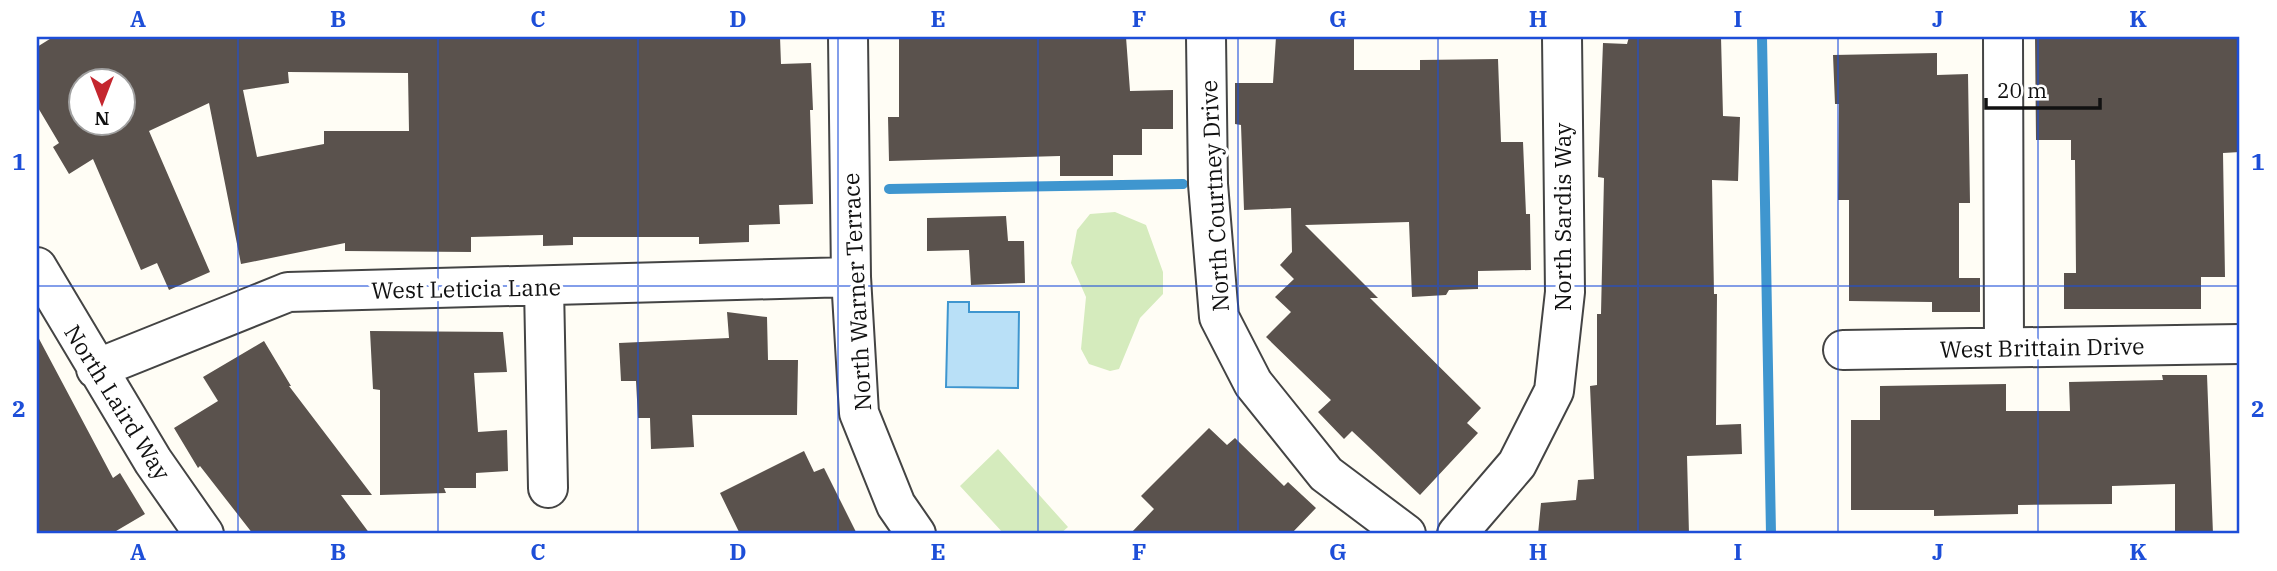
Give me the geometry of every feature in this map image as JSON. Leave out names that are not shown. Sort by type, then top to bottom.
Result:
[{"type":"street","name":"North Warner Terrace","points":[[848,37],[850,277],[859,413],[895,505],[916,534]]},
{"type":"street","name":"North Courtney Drive","points":[[1206,37],[1208,184],[1219,317],[1253,383],[1326,474],[1406,534]]},
{"type":"street","name":"North Sardis Way","points":[[1457,534],[1517,464],[1554,391],[1565,292],[1562,37]]},
{"type":"street","points":[[2003,37],[2004,347]]},
{"type":"street","name":"North Laird Way","points":[[37,267],[153,461],[204,534]]},
{"type":"street","name":"West Leticia Lane","points":[[96,369],[288,292],[850,277]]},
{"type":"street","points":[[544,287],[548,488]]},
{"type":"street","name":"West Brittain Drive","points":[[1843,350],[2240,344]]},
{"type":"green space","points":[[1115,212],[1146,225],[1163,272],[1163,294],[1140,318],[1119,369],[1110,371],[1089,364],[1081,349],[1086,297],[1071,263],[1077,230],[1090,214]]},
{"type":"green space","points":[[998,449],[1068,527],[1060,534],[1004,534],[960,486]]},
{"type":"water","points":[[948,302],[969,302],[969,312],[1019,312],[1018,388],[946,387]]},
{"type":"building","points":[[53,37],[780,37],[781,64],[811,63],[813,204],[779,205],[780,224],[749,225],[749,242],[699,244],[699,237],[573,237],[573,245],[543,246],[543,235],[471,237],[471,252],[345,251],[345,243],[241,264],[209,103],[149,131],[210,272],[169,290],[157,263],[141,270],[93,159],[69,174],[53,147],[59,143],[37,106],[37,47]],"holes":[[[288,72],[408,73],[409,131],[324,131],[324,144],[257,157],[243,90],[289,83]]]},
{"type":"building","points":[[899,37],[1126,37],[1130,91],[1173,90],[1173,129],[1142,129],[1142,155],[1113,155],[1113,176],[1060,176],[1060,156],[889,161],[888,117],[899,117]]},
{"type":"building","points":[[1276,37],[1354,37],[1354,70],[1420,70],[1420,60],[1498,59],[1501,142],[1523,142],[1526,214],[1530,214],[1531,270],[1478,271],[1478,289],[1449,290],[1446,295],[1412,297],[1409,222],[1305,225],[1378,298],[1370,298],[1481,408],[1467,423],[1478,433],[1420,495],[1352,431],[1344,439],[1318,412],[1331,400],[1266,337],[1291,312],[1275,297],[1294,279],[1280,265],[1292,252],[1291,208],[1244,210],[1241,125],[1235,124],[1235,83],[1273,83]]},
{"type":"building","points":[[1629,37],[1721,37],[1723,116],[1740,117],[1738,181],[1712,180],[1714,294],[1717,294],[1716,425],[1741,424],[1742,454],[1687,456],[1689,534],[1538,534],[1541,503],[1576,500],[1578,480],[1594,479],[1590,386],[1597,385],[1597,314],[1601,314],[1604,178],[1598,177],[1603,43],[1627,44]]},
{"type":"building","points":[[2035,37],[2240,37],[2240,152],[2223,153],[2225,277],[2201,277],[2201,309],[2064,309],[2064,273],[2076,273],[2075,160],[2071,160],[2071,140],[2036,140]]},
{"type":"building","points":[[1937,53],[1937,75],[1968,74],[1970,203],[1959,203],[1959,278],[1980,278],[1980,312],[1932,312],[1932,302],[1849,301],[1849,200],[1838,200],[1839,104],[1835,104],[1833,55]]},
{"type":"building","points":[[1006,216],[1008,241],[1024,241],[1025,283],[971,285],[969,250],[927,251],[927,218]]},
{"type":"building","points":[[727,312],[767,317],[768,360],[798,360],[797,415],[692,415],[694,447],[651,449],[650,418],[638,418],[636,381],[621,381],[619,343],[729,338]]},
{"type":"building","points":[[370,331],[503,332],[507,372],[474,373],[478,432],[507,430],[508,471],[476,473],[476,488],[444,488],[446,493],[380,495],[380,390],[373,389]]},
{"type":"building","points":[[37,335],[113,478],[120,473],[145,514],[111,534],[37,534]]},
{"type":"building","points":[[264,341],[289,386],[372,495],[341,495],[370,534],[253,534],[200,466],[198,468],[174,428],[218,401],[203,377]]},
{"type":"building","points":[[2162,375],[2207,375],[2213,534],[2175,534],[2175,484],[2112,486],[2112,504],[2018,505],[2018,514],[1934,516],[1934,510],[1851,510],[1851,420],[1880,420],[1880,386],[2006,384],[2006,411],[2070,411],[2069,382],[2163,380]]},
{"type":"building","points":[[1209,428],[1227,445],[1235,438],[1284,486],[1288,482],[1316,508],[1291,534],[1130,534],[1154,509],[1141,496]]},
{"type":"building","points":[[804,451],[814,472],[824,468],[857,534],[740,534],[720,493]]},
{"type":"waterway","points":[[1762,37],[1771,534]]},
{"type":"waterway","points":[[889,189],[1183,184]]}]
